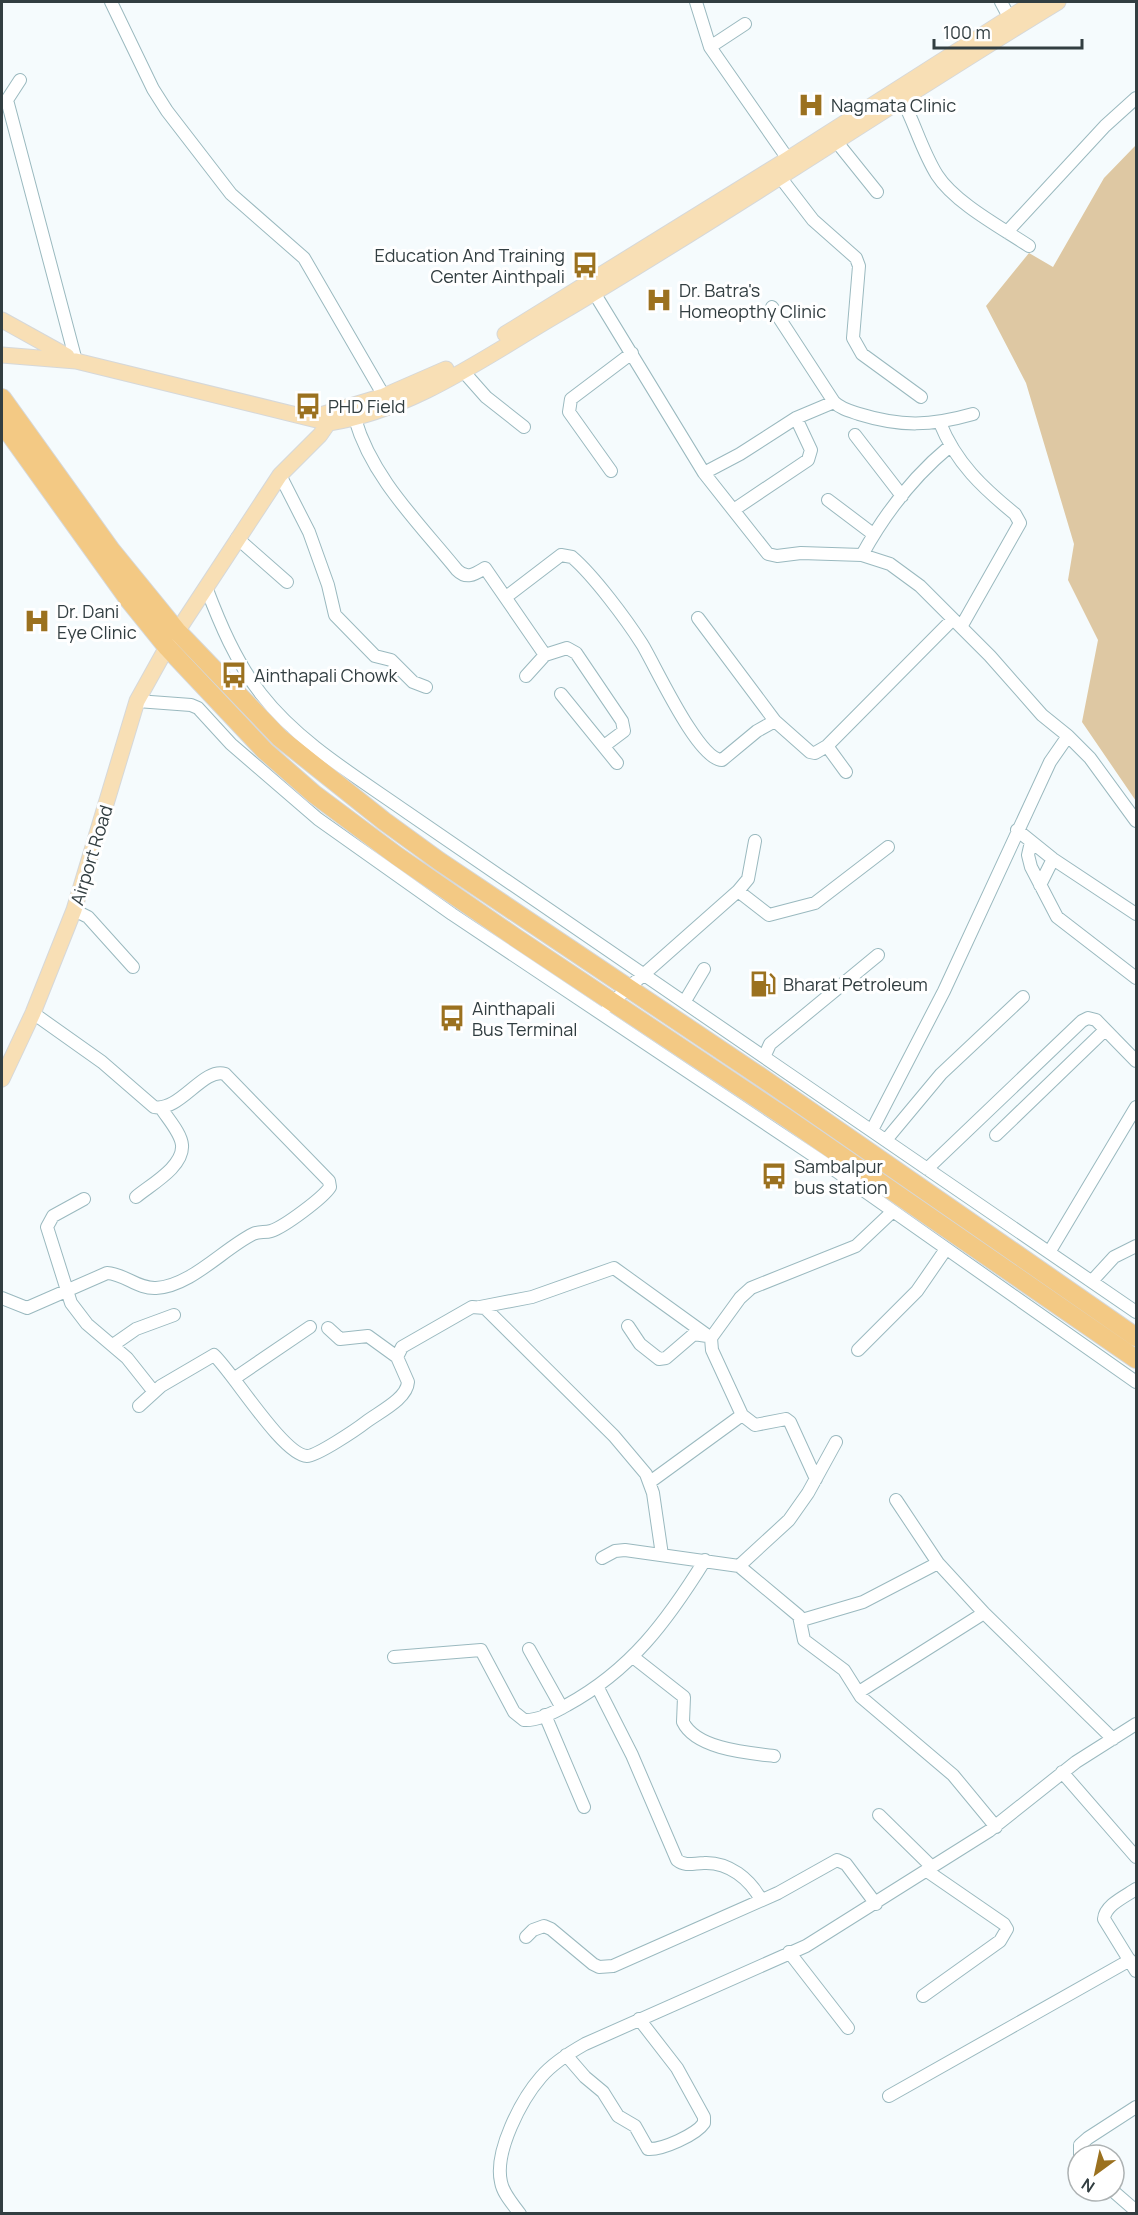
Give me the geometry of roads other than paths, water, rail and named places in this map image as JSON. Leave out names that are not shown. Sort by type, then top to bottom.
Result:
[{"type":"highway","points":[[2,398],[172,639],[265,751],[315,794],[606,1008],[902,1196],[1137,1359]]},
{"type":"highway","points":[[2,423],[129,600],[280,738],[339,786],[439,861],[764,1079],[1137,1337]]},
{"type":"main road","points":[[2,355],[76,361],[311,418],[355,419],[410,399],[463,371],[1034,2]]},
{"type":"main road","points":[[333,417],[456,364],[591,287],[780,177],[1058,2]]},
{"type":"main road","points":[[2,320],[76,361]]},
{"type":"main road","name":"Airport Road","points":[[4,1068],[33,1013],[74,910],[137,701],[172,639],[280,475],[333,417]]},
{"type":"street","points":[[111,2],[153,89],[167,111],[231,194],[304,258],[384,396]]},
{"type":"street","points":[[696,2],[710,47],[788,159]]},
{"type":"street","points":[[1000,2],[1009,17]]},
{"type":"street","points":[[710,47],[745,24]]},
{"type":"street","points":[[20,80],[7,100],[76,361]]},
{"type":"street","points":[[1007,232],[1105,126],[1137,98]]},
{"type":"street","points":[[902,99],[916,126],[920,143],[939,177],[951,191],[1029,246]]},
{"type":"street","points":[[836,141],[877,192]]},
{"type":"street","points":[[780,177],[813,220],[856,258],[859,267],[853,338],[862,354],[921,397]]},
{"type":"street","points":[[591,287],[704,473],[735,508],[768,554],[777,556],[801,553],[862,555],[890,564],[920,586],[1042,715],[1090,758],[1137,822]]},
{"type":"street","points":[[772,307],[840,408],[882,421],[906,424],[940,423],[973,414]]},
{"type":"street","points":[[611,471],[568,406],[572,399],[632,353]]},
{"type":"street","points":[[463,371],[486,398],[524,427]]},
{"type":"street","points":[[704,473],[740,454],[796,418],[834,402]]},
{"type":"street","points":[[735,508],[808,460],[811,450],[796,418]]},
{"type":"street","points":[[355,419],[362,443],[376,469],[461,574],[471,576],[485,568],[545,656]]},
{"type":"street","points":[[698,618],[775,721],[810,752],[814,753],[827,746],[956,624],[1020,523],[1015,514],[969,474],[949,447],[940,423]]},
{"type":"street","points":[[855,435],[902,496]]},
{"type":"street","points":[[862,555],[873,534],[902,496],[932,461],[949,447]]},
{"type":"street","points":[[280,475],[309,532],[336,615],[375,656],[392,660],[413,682],[426,687]]},
{"type":"street","points":[[828,500],[873,534]]},
{"type":"street","points":[[237,538],[287,582]]},
{"type":"street","points":[[506,597],[561,555],[572,557],[642,644],[670,699],[710,755],[722,760],[757,731],[775,721]]},
{"type":"street","points":[[206,587],[225,635],[261,694],[302,737],[408,813],[765,1055],[1137,1312]]},
{"type":"street","points":[[526,676],[545,656],[567,648],[576,653],[622,721],[624,731],[604,746]]},
{"type":"street","points":[[561,694],[617,763]]},
{"type":"street","points":[[137,701],[191,705],[198,708],[231,744],[318,819],[452,914],[606,1008],[892,1212],[1137,1382]]},
{"type":"street","points":[[872,1130],[944,991],[1050,762],[1068,736]]},
{"type":"street","points":[[827,746],[846,772]]},
{"type":"street","points":[[1017,830],[1053,859],[1137,914]]},
{"type":"street","points":[[606,1008],[738,891],[748,879],[755,841]]},
{"type":"street","points":[[1031,842],[1028,855],[1040,885],[1057,917],[1137,978]]},
{"type":"street","points":[[738,891],[768,915],[815,903],[888,847]]},
{"type":"street","points":[[1040,885],[1053,859]]},
{"type":"street","points":[[74,910],[88,917],[133,967]]},
{"type":"street","points":[[765,1055],[770,1044],[878,955]]},
{"type":"street","points":[[685,1001],[705,969]]},
{"type":"street","points":[[886,1140],[940,1074],[1023,997]]},
{"type":"street","points":[[33,1013],[102,1062],[150,1104],[161,1108],[180,1138],[181,1154],[173,1166],[136,1197]]},
{"type":"street","points":[[927,1169],[1082,1021],[1088,1018],[1096,1020],[1137,1061]]},
{"type":"street","points":[[996,1135],[1105,1030]]},
{"type":"street","points":[[2,1298],[27,1308],[108,1273],[122,1276],[147,1287],[166,1286],[205,1267],[251,1235],[273,1231],[322,1197],[330,1187],[329,1181],[225,1074],[215,1073],[161,1108]]},
{"type":"street","points":[[1050,1251],[1137,1107]]},
{"type":"street","points":[[84,1199],[53,1216],[47,1227],[65,1290],[71,1303],[87,1324],[113,1345],[154,1392]]},
{"type":"street","points":[[816,1479],[790,1422],[786,1419],[755,1425],[742,1415],[712,1350],[711,1338],[740,1298],[751,1288],[856,1246],[892,1212]]},
{"type":"street","points":[[1092,1281],[1114,1257],[1137,1245]]},
{"type":"street","points":[[858,1350],[917,1291],[946,1249]]},
{"type":"street","points":[[397,1357],[408,1343],[472,1307],[532,1297],[614,1268],[711,1338]]},
{"type":"street","points":[[480,1306],[490,1312],[637,1462],[650,1482],[662,1555]]},
{"type":"street","points":[[113,1345],[136,1329],[174,1314]]},
{"type":"street","points":[[628,1326],[640,1344],[659,1359],[666,1358],[694,1334],[701,1333],[711,1338]]},
{"type":"street","points":[[235,1378],[310,1327]]},
{"type":"street","points":[[139,1406],[154,1392],[214,1355],[290,1448],[308,1456],[362,1425],[402,1396],[408,1382],[397,1357],[368,1336],[340,1339],[328,1328]]},
{"type":"street","points":[[650,1482],[742,1415]]},
{"type":"street","points":[[739,1566],[789,1520],[816,1479],[836,1442]]},
{"type":"street","points":[[896,1500],[938,1563],[984,1613],[1113,1739]]},
{"type":"street","points":[[602,1558],[615,1551],[625,1550],[739,1566],[802,1620],[804,1640],[844,1670],[870,1706],[897,1726],[953,1775],[996,1827]]},
{"type":"street","points":[[394,1658],[481,1650],[514,1712],[530,1721],[562,1708],[598,1688],[633,1657],[676,1607],[705,1560]]},
{"type":"street","points":[[802,1620],[863,1602],[938,1563]]},
{"type":"street","points":[[859,1692],[984,1613]]},
{"type":"street","points":[[529,1649],[562,1708]]},
{"type":"street","points":[[633,1657],[684,1697],[683,1722],[692,1731],[729,1750],[774,1756]]},
{"type":"street","points":[[598,1688],[632,1755],[677,1860],[687,1864],[715,1863],[735,1872],[748,1880],[761,1900]]},
{"type":"street","points":[[545,1716],[584,1807]]},
{"type":"street","points":[[520,2214],[501,2185],[500,2159],[510,2130],[534,2086],[566,2055],[639,2019],[822,1937],[996,1827],[1062,1772],[1137,1724]]},
{"type":"street","points":[[1062,1772],[1137,1857]]},
{"type":"street","points":[[879,1815],[929,1869],[1004,1924],[1007,1929],[1000,1941],[922,1996]]},
{"type":"street","points":[[526,1937],[533,1930],[544,1926],[551,1929],[593,1964],[606,1967],[761,1900],[837,1860],[846,1864],[876,1904]]},
{"type":"street","points":[[889,2096],[1133,1965],[1106,1923],[1105,1913],[1137,1889]]},
{"type":"street","points":[[789,1952],[848,2028]]},
{"type":"street","points":[[566,2055],[603,2092],[618,2116],[635,2126],[648,2149],[657,2149],[696,2131],[704,2123],[704,2117],[677,2068],[639,2019]]},
{"type":"street","points":[[1082,2143],[1137,2107]]},
{"type":"place","name":"Nagmata Clinic","points":[[811,105]]},
{"type":"place","name":"Education And Training Center Ainthpali","points":[[585,265]]},
{"type":"place","name":"Dr. Batra's Homeopthy Clinic","points":[[659,300]]},
{"type":"place","name":"PHD Field","points":[[308,406]]},
{"type":"place","name":"Dr. Dani Eye Clinic","points":[[37,621]]},
{"type":"place","name":"Ainthapali Chowk","points":[[234,675]]},
{"type":"place","name":"Bharat Petroleum","points":[[763,984]]},
{"type":"place","name":"Ainthapali Bus Terminal","points":[[452,1018]]},
{"type":"place","name":"Sambalpur bus station","points":[[774,1176]]}]
